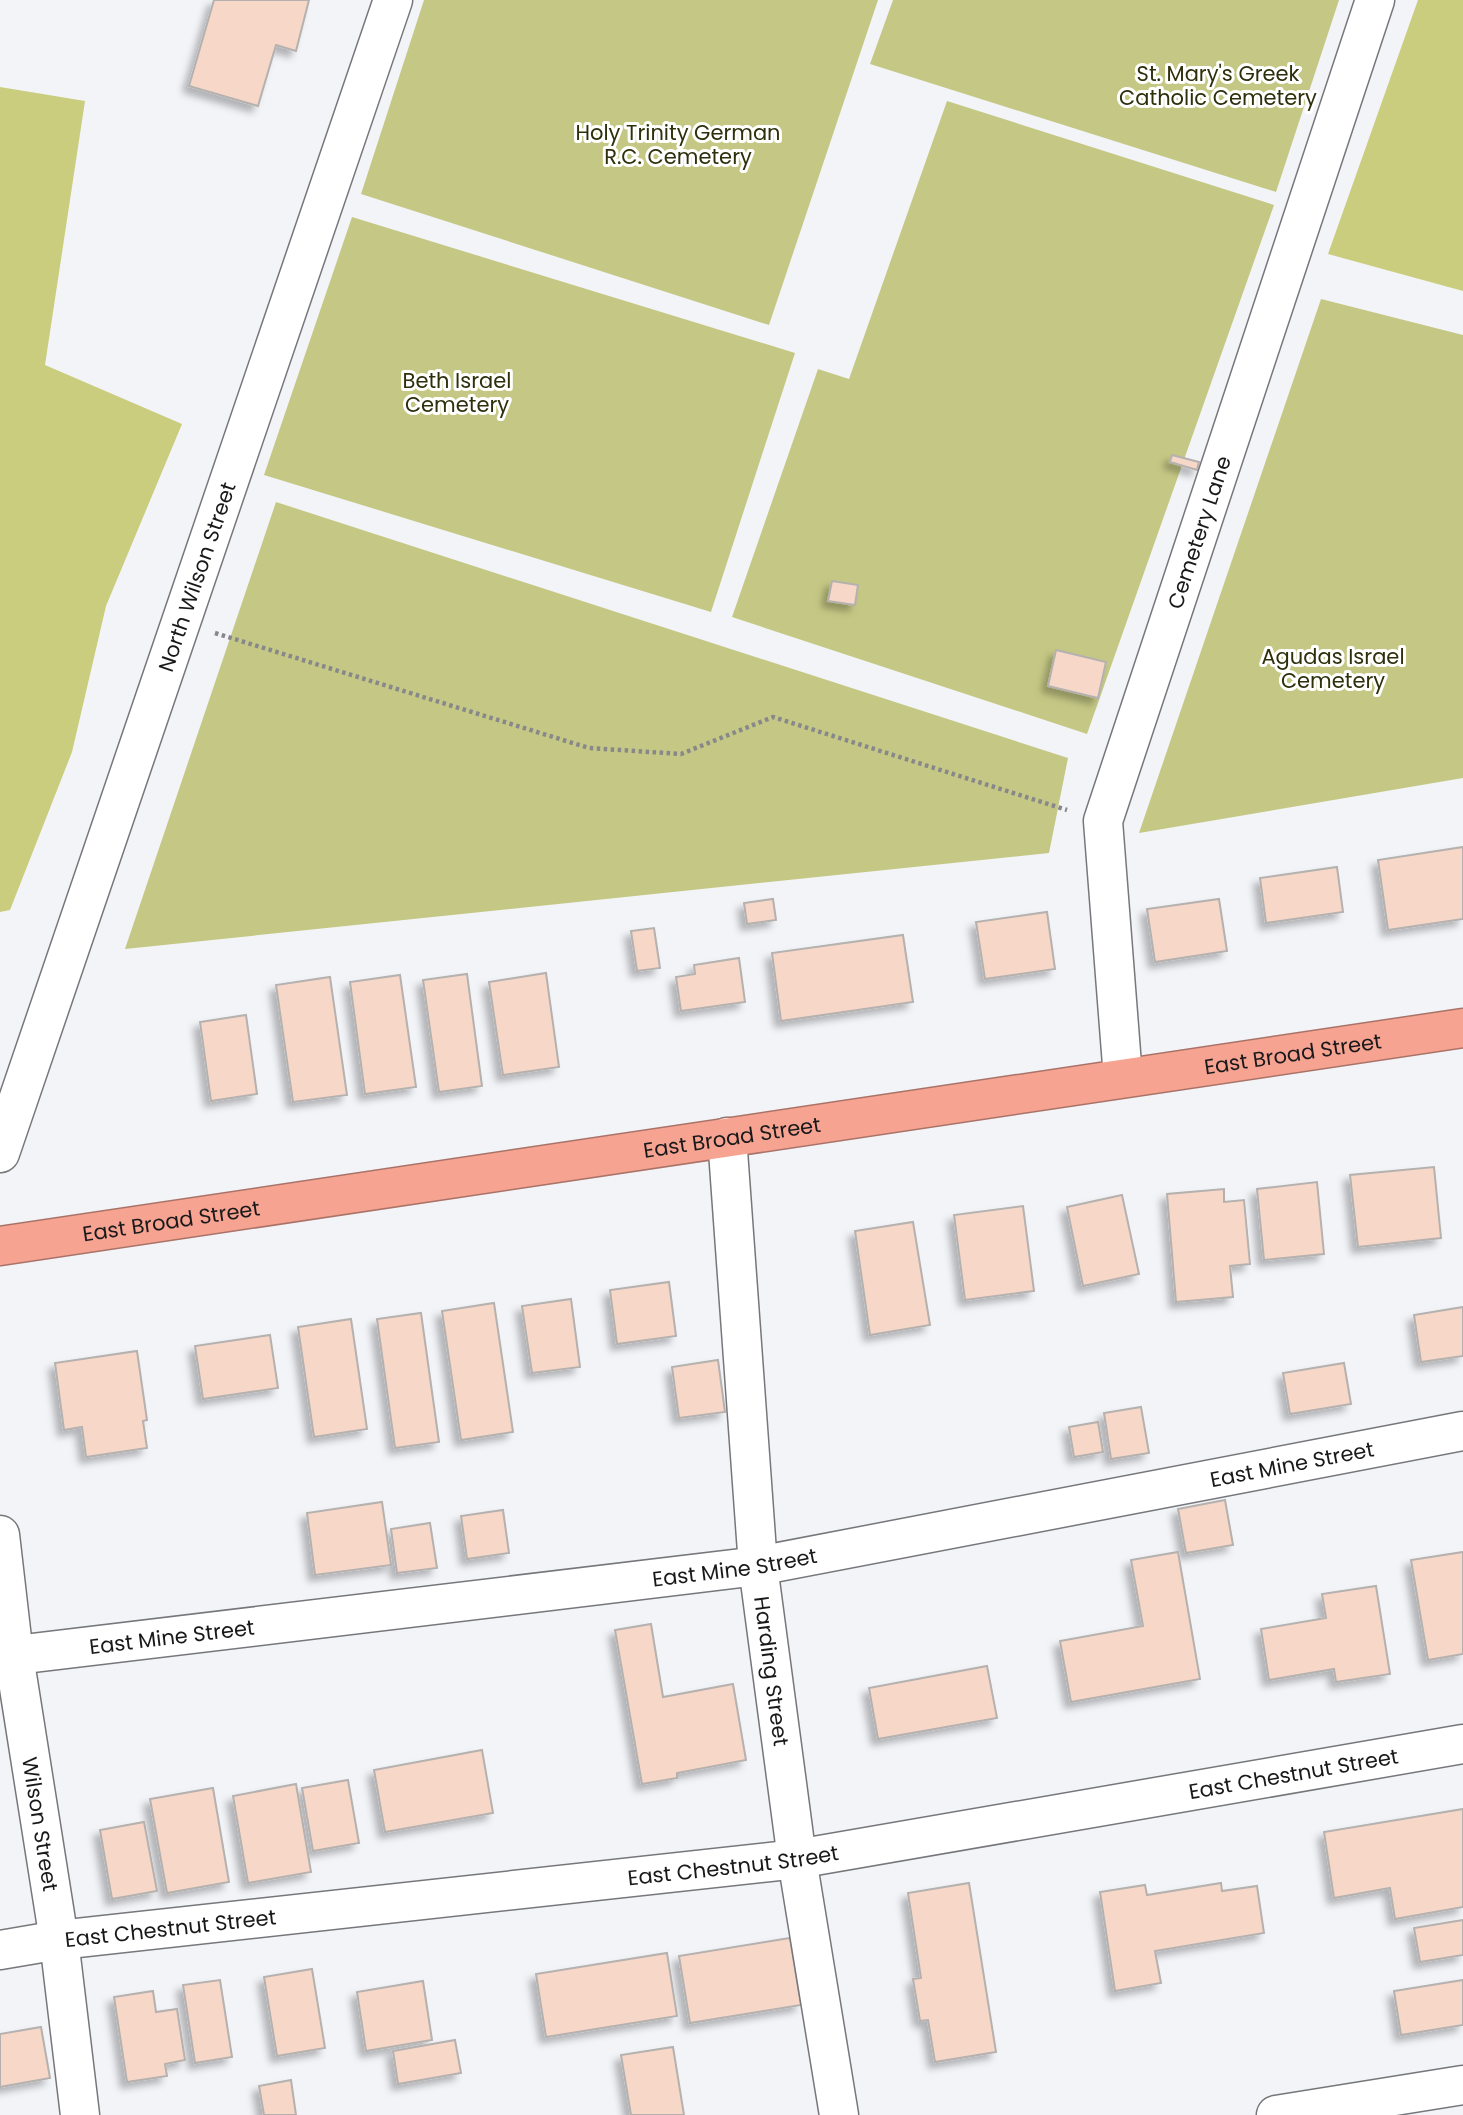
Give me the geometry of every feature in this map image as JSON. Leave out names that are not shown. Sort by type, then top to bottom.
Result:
[{"type":"highway","name":"East Broad Street","points":[[0,1246],[1463,1028]]},
{"type":"street","name":"North Wilson Street","points":[[0,1153],[393,0]]},
{"type":"street","name":"Cemetery Lane","points":[[1123,1078],[1103,821],[1375,0]]},
{"type":"street","name":"Harding Street","points":[[727,1137],[758,1566],[797,1859],[839,2115]]},
{"type":"street","name":"East Mine Street","points":[[7,1656],[758,1566],[1463,1431]]},
{"type":"street","name":"Wilson Street","points":[[0,1535],[7,1656],[59,1940],[80,2115]]},
{"type":"street","name":"East Chestnut Street","points":[[0,1950],[59,1940],[797,1859],[1463,1744]]},
{"type":"street","points":[[1276,2115],[1463,2085]]},
{"type":"path","points":[[181,622],[589,748],[681,754],[773,717],[1103,821]]},
{"type":"green space","name":"Holy Trinity German R.C. Cemetery","points":[[424,0],[878,0],[769,325],[361,194]]},
{"type":"green space","name":"St. Mary's Greek Catholic Cemetery","points":[[893,0],[1339,0],[1276,192],[870,64]]},
{"type":"green space","points":[[1418,0],[1463,0],[1463,291],[1328,254]]},
{"type":"green space","points":[[0,87],[85,101],[45,365],[182,424],[106,606],[72,752],[10,910],[0,912]]},
{"type":"green space","points":[[947,101],[1274,205],[1087,734],[732,617],[818,369],[849,379]]},
{"type":"green space","name":"Beth Israel Cemetery","points":[[352,217],[795,353],[711,612],[264,475]]},
{"type":"green space","name":"Agudas Israel Cemetery","points":[[1321,299],[1463,335],[1463,778],[1139,833]]},
{"type":"green space","points":[[276,502],[1068,758],[1049,853],[125,949]]},
{"type":"building","points":[[214,0],[309,0],[296,51],[276,45],[258,106],[189,86]]},
{"type":"building","points":[[1172,455],[1199,462],[1197,470],[1170,462]]},
{"type":"building","points":[[832,581],[858,585],[855,605],[828,601]]},
{"type":"building","points":[[1056,650],[1106,662],[1098,698],[1048,686]]},
{"type":"building","points":[[1463,847],[1463,919],[1388,930],[1378,860]]},
{"type":"building","points":[[1337,867],[1343,912],[1266,923],[1260,878]]},
{"type":"building","points":[[773,899],[776,920],[747,924],[744,903]]},
{"type":"building","points":[[1219,899],[1227,951],[1155,962],[1147,909]]},
{"type":"building","points":[[1047,912],[1055,969],[985,979],[976,922]]},
{"type":"building","points":[[654,928],[660,968],[637,971],[631,931]]},
{"type":"building","points":[[903,935],[913,1002],[781,1021],[772,953]]},
{"type":"building","points":[[739,958],[745,1002],[681,1011],[676,977],[695,974],[694,965]]},
{"type":"building","points":[[546,973],[559,1067],[503,1075],[489,982]]},
{"type":"building","points":[[467,974],[482,1086],[439,1092],[423,980]]},
{"type":"building","points":[[400,975],[416,1087],[365,1094],[350,982]]},
{"type":"building","points":[[330,977],[347,1095],[293,1102],[276,985]]},
{"type":"building","points":[[246,1015],[257,1094],[211,1101],[200,1022]]},
{"type":"building","points":[[1434,1167],[1441,1238],[1358,1247],[1350,1175]]},
{"type":"building","points":[[1317,1182],[1324,1254],[1264,1260],[1257,1189]]},
{"type":"building","points":[[1224,1189],[1224,1202],[1244,1200],[1250,1264],[1230,1266],[1233,1297],[1176,1302],[1167,1194]]},
{"type":"building","points":[[1122,1195],[1139,1274],[1083,1286],[1067,1207]]},
{"type":"building","points":[[1023,1206],[1034,1291],[965,1300],[954,1215]]},
{"type":"building","points":[[913,1222],[930,1325],[870,1335],[855,1231]]},
{"type":"building","points":[[669,1282],[676,1336],[617,1344],[610,1290]]},
{"type":"building","points":[[571,1299],[580,1367],[532,1373],[522,1306]]},
{"type":"building","points":[[494,1303],[513,1432],[461,1440],[442,1311]]},
{"type":"building","points":[[1463,1307],[1463,1356],[1421,1362],[1414,1315]]},
{"type":"building","points":[[421,1313],[439,1442],[395,1448],[377,1319]]},
{"type":"building","points":[[351,1319],[367,1429],[314,1437],[298,1327]]},
{"type":"building","points":[[270,1335],[278,1388],[203,1399],[195,1346]]},
{"type":"building","points":[[137,1351],[147,1420],[143,1421],[147,1448],[86,1457],[82,1427],[64,1430],[55,1363]]},
{"type":"building","points":[[718,1360],[725,1412],[679,1418],[672,1367]]},
{"type":"building","points":[[1344,1363],[1351,1404],[1290,1414],[1283,1373]]},
{"type":"building","points":[[1141,1407],[1149,1453],[1111,1459],[1104,1413]]},
{"type":"building","points":[[1098,1422],[1103,1452],[1074,1457],[1069,1427]]},
{"type":"building","points":[[1225,1500],[1233,1545],[1186,1553],[1178,1509]]},
{"type":"building","points":[[382,1502],[391,1565],[315,1575],[307,1513]]},
{"type":"building","points":[[503,1510],[509,1553],[467,1559],[461,1516]]},
{"type":"building","points":[[430,1523],[437,1568],[397,1573],[391,1529]]},
{"type":"building","points":[[1178,1552],[1200,1679],[1071,1702],[1060,1641],[1143,1626],[1131,1560]]},
{"type":"building","points":[[1463,1552],[1463,1654],[1428,1660],[1411,1560]]},
{"type":"building","points":[[1376,1586],[1390,1674],[1336,1682],[1334,1669],[1269,1680],[1261,1629],[1326,1618],[1322,1594]]},
{"type":"building","points":[[651,1624],[663,1697],[733,1684],[746,1760],[677,1773],[677,1778],[642,1784],[615,1630]]},
{"type":"building","points":[[987,1666],[997,1718],[878,1739],[869,1688]]},
{"type":"building","points":[[482,1750],[493,1813],[385,1832],[374,1770]]},
{"type":"building","points":[[348,1780],[359,1843],[313,1851],[302,1788]]},
{"type":"building","points":[[296,1784],[311,1872],[248,1883],[233,1796]]},
{"type":"building","points":[[213,1788],[229,1882],[167,1893],[150,1799]]},
{"type":"building","points":[[1463,1809],[1463,1907],[1395,1919],[1390,1888],[1334,1898],[1324,1832]]},
{"type":"building","points":[[144,1822],[157,1891],[112,1899],[100,1830]]},
{"type":"building","points":[[969,1883],[996,2052],[935,2062],[928,2020],[920,2021],[913,1979],[921,1978],[908,1893]]},
{"type":"building","points":[[1221,1883],[1222,1891],[1257,1886],[1264,1933],[1155,1951],[1161,1983],[1115,1991],[1100,1892],[1145,1885],[1147,1895]]},
{"type":"building","points":[[1463,1920],[1463,1955],[1420,1962],[1414,1928]]},
{"type":"building","points":[[790,1938],[801,2005],[690,2023],[679,1956]]},
{"type":"building","points":[[667,1953],[677,2016],[546,2037],[536,1974]]},
{"type":"building","points":[[312,1969],[325,2048],[277,2056],[264,1977]]},
{"type":"building","points":[[220,1980],[232,2057],[195,2063],[183,1985]]},
{"type":"building","points":[[1463,1980],[1463,2025],[1401,2035],[1394,1991]]},
{"type":"building","points":[[423,1981],[432,2040],[366,2051],[357,1992]]},
{"type":"building","points":[[153,1991],[156,2012],[177,2009],[185,2060],[165,2064],[167,2076],[127,2082],[114,1997]]},
{"type":"building","points":[[41,2027],[50,2078],[0,2087],[0,2034]]},
{"type":"building","points":[[455,2040],[461,2073],[398,2084],[393,2051]]},
{"type":"building","points":[[673,2047],[684,2115],[631,2115],[621,2055]]},
{"type":"building","points":[[291,2080],[296,2115],[264,2115],[259,2086]]}]
